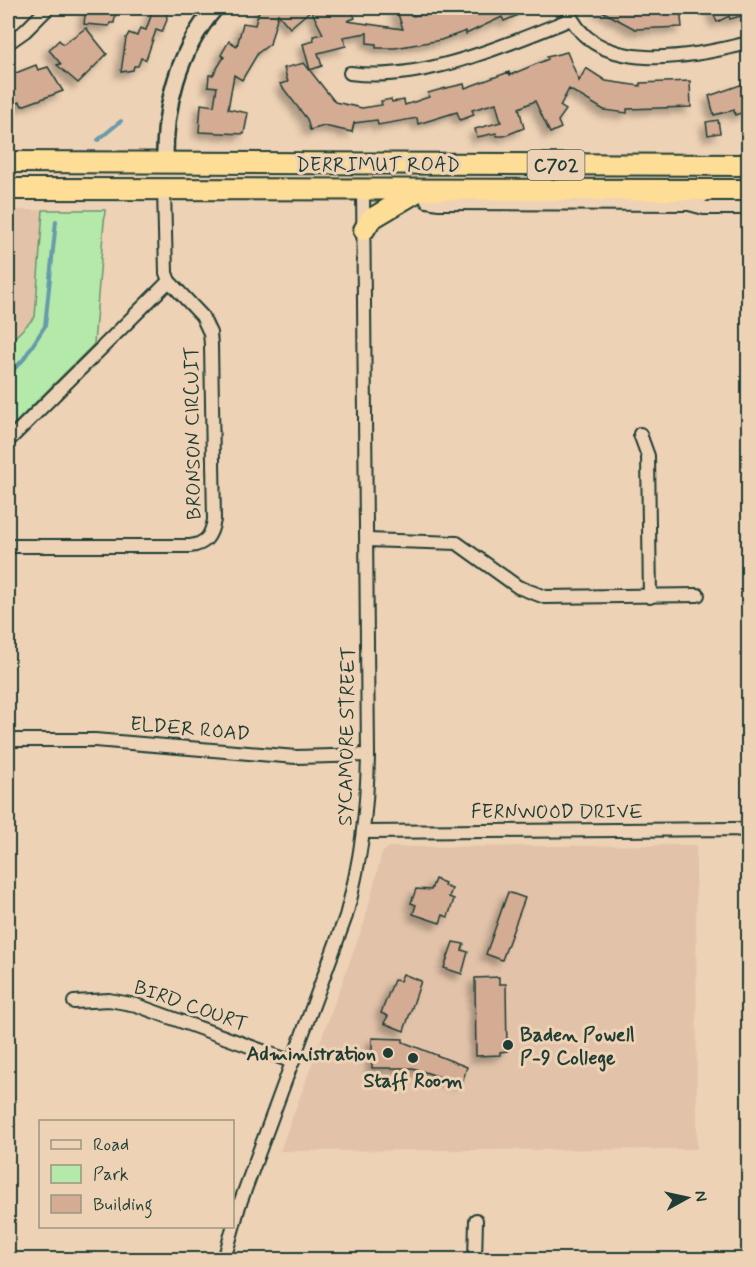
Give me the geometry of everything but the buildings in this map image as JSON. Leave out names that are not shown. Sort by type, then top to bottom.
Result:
[{"type":"highway","name":"DERRIMUT ROAD","points":[[8,162],[748,165]]},
{"type":"highway","points":[[8,162],[9,189]]},
{"type":"highway","points":[[164,189],[165,163]]},
{"type":"highway","points":[[363,165],[363,189]]},
{"type":"highway","points":[[585,165],[588,177],[622,190]]},
{"type":"highway","name":"DERRIMUT ROAD","points":[[9,189],[730,190]]},
{"type":"highway","points":[[364,230],[371,219],[423,189]]},
{"type":"street","points":[[8,43],[25,32],[48,8]]},
{"type":"street","points":[[165,163],[169,108],[179,71],[193,38],[215,8]]},
{"type":"street","points":[[350,73],[379,75],[478,55],[569,14],[591,42],[618,54],[681,55],[748,43]]},
{"type":"street","points":[[8,441],[169,281],[165,266],[164,189]]},
{"type":"street","name":"SYCAMORE STREET","points":[[234,1224],[346,915],[365,832],[368,755],[363,189]]},
{"type":"street","points":[[423,189],[427,201],[439,203],[689,204],[704,208],[748,208]]},
{"type":"street","points":[[689,204],[730,190],[748,201]]},
{"type":"street","name":"BRONSON CIRCUIT","points":[[8,546],[190,546],[207,540],[214,520],[212,345],[210,333],[202,316],[169,281]]},
{"type":"street","points":[[640,434],[648,456],[650,597]]},
{"type":"street","points":[[367,540],[457,543],[534,595],[562,598],[698,595]]},
{"type":"street","name":"ELDER ROAD","points":[[8,740],[95,740],[296,757],[368,755]]},
{"type":"street","name":"FERNWOOD DRIVE","points":[[365,832],[735,829],[748,831]]},
{"type":"street","name":"BIRD COURT","points":[[74,1002],[109,1000],[136,1005],[293,1062]]},
{"type":"street","points":[[475,1260],[476,1220]]},
{"type":"street","name":"SYCAMORE STREET","points":[[224,1260],[233,1228]]},
{"type":"shaded area","points":[[8,210],[43,210],[35,317],[8,344]]},
{"type":"shaded area","name":"Baden Powell P-9 College","points":[[696,845],[697,1149],[280,1151],[364,923],[382,853],[389,847]]},
{"type":"green space","points":[[43,210],[105,210],[94,344],[8,430],[8,344],[35,317]]},
{"type":"waterway","points":[[98,140],[121,121]]},
{"type":"waterway","points":[[8,375],[23,360],[45,326],[56,221]]},
{"type":"place","name":"Baden Powell P-9 College","points":[[508,1045]]},
{"type":"place","name":"Administration","points":[[388,1053]]},
{"type":"place","name":"Staff Room","points":[[413,1058]]}]
